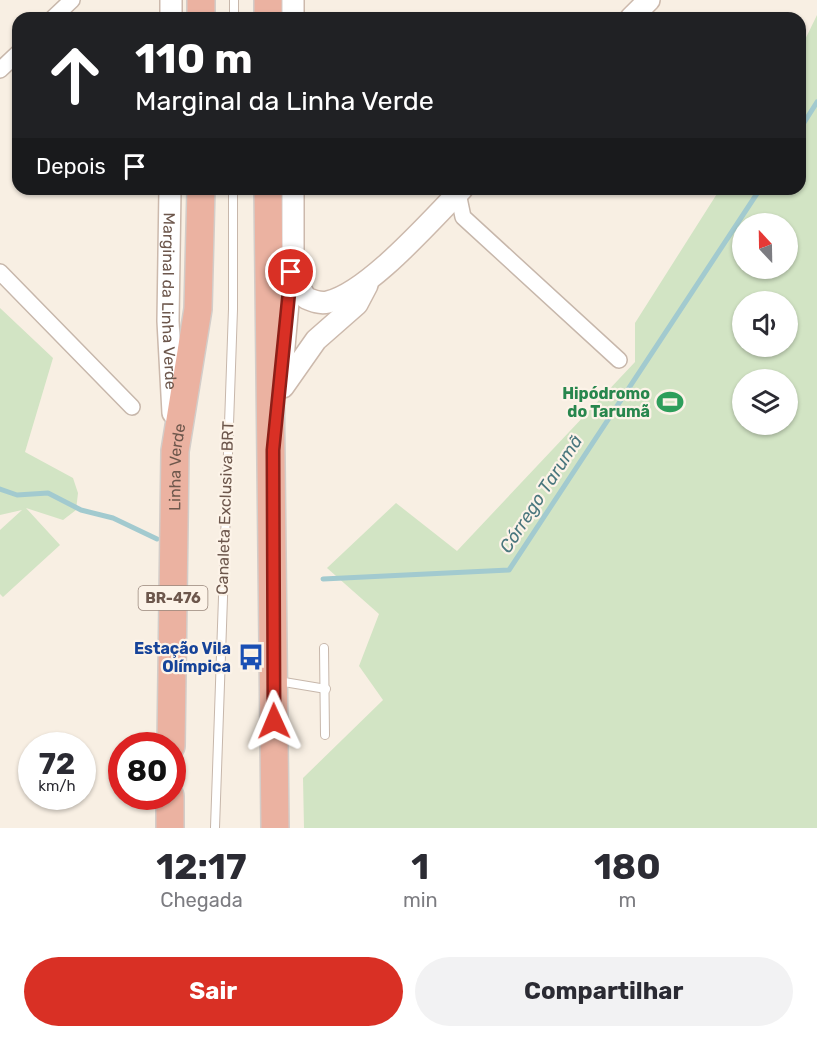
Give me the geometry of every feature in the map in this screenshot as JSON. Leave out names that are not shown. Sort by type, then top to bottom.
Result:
[{"type":"highway","name":"Linha Verde","points":[[171,732],[175,451],[199,299],[201,195]]},
{"type":"highway","points":[[268,195],[269,359],[273,450],[275,828]]},
{"type":"highway","points":[[170,810],[170,828]]},
{"type":"main road","points":[[637,12],[649,0]]},
{"type":"main road","name":"Marginal da Linha Verde","points":[[170,195],[168,321],[175,451]]},
{"type":"main road","points":[[293,195],[293,248],[296,282],[306,298],[327,302],[347,294],[370,279],[453,195]]},
{"type":"main road","points":[[273,450],[293,248]]},
{"type":"main road","points":[[280,391],[316,340],[357,304],[370,279]]},
{"type":"street","points":[[59,12],[72,0]]},
{"type":"street","points":[[0,70],[12,58]]},
{"type":"street","points":[[459,195],[463,216],[619,360]]},
{"type":"street","points":[[0,272],[132,407]]},
{"type":"lane","name":"Canaleta Exclusiva BRT","points":[[215,828],[233,309],[233,195]]},
{"type":"lane","points":[[324,648],[325,735]]},
{"type":"lane","points":[[274,681],[326,688]]},
{"type":"green space","name":"Hipódromo do Tarumã","points":[[817,15],[817,828],[304,828],[303,778],[383,700],[359,666],[379,614],[327,568],[396,503],[457,551],[635,362],[635,323],[716,195],[806,195],[806,38]]},
{"type":"green space","points":[[0,308],[53,358],[25,452],[73,478],[78,493],[76,510],[63,520],[26,508],[60,545],[3,597],[0,594],[0,530],[22,510],[0,515]]},
{"type":"waterway","name":"Córrego Tarumã","points":[[806,119],[817,102]]},
{"type":"waterway","name":"Córrego Tarumã","points":[[323,579],[509,570],[756,195]]},
{"type":"waterway","name":"Córrego Tarumã","points":[[0,489],[17,495],[48,493],[81,510],[113,518],[157,539]]},
{"type":"place","name":"Hipódromo do Tarumã","points":[[670,402]]},
{"type":"place","name":"Estação Vila Olímpica","points":[[251,657]]},
{"type":"route","points":[[274,721],[273,450],[291,272]]}]
